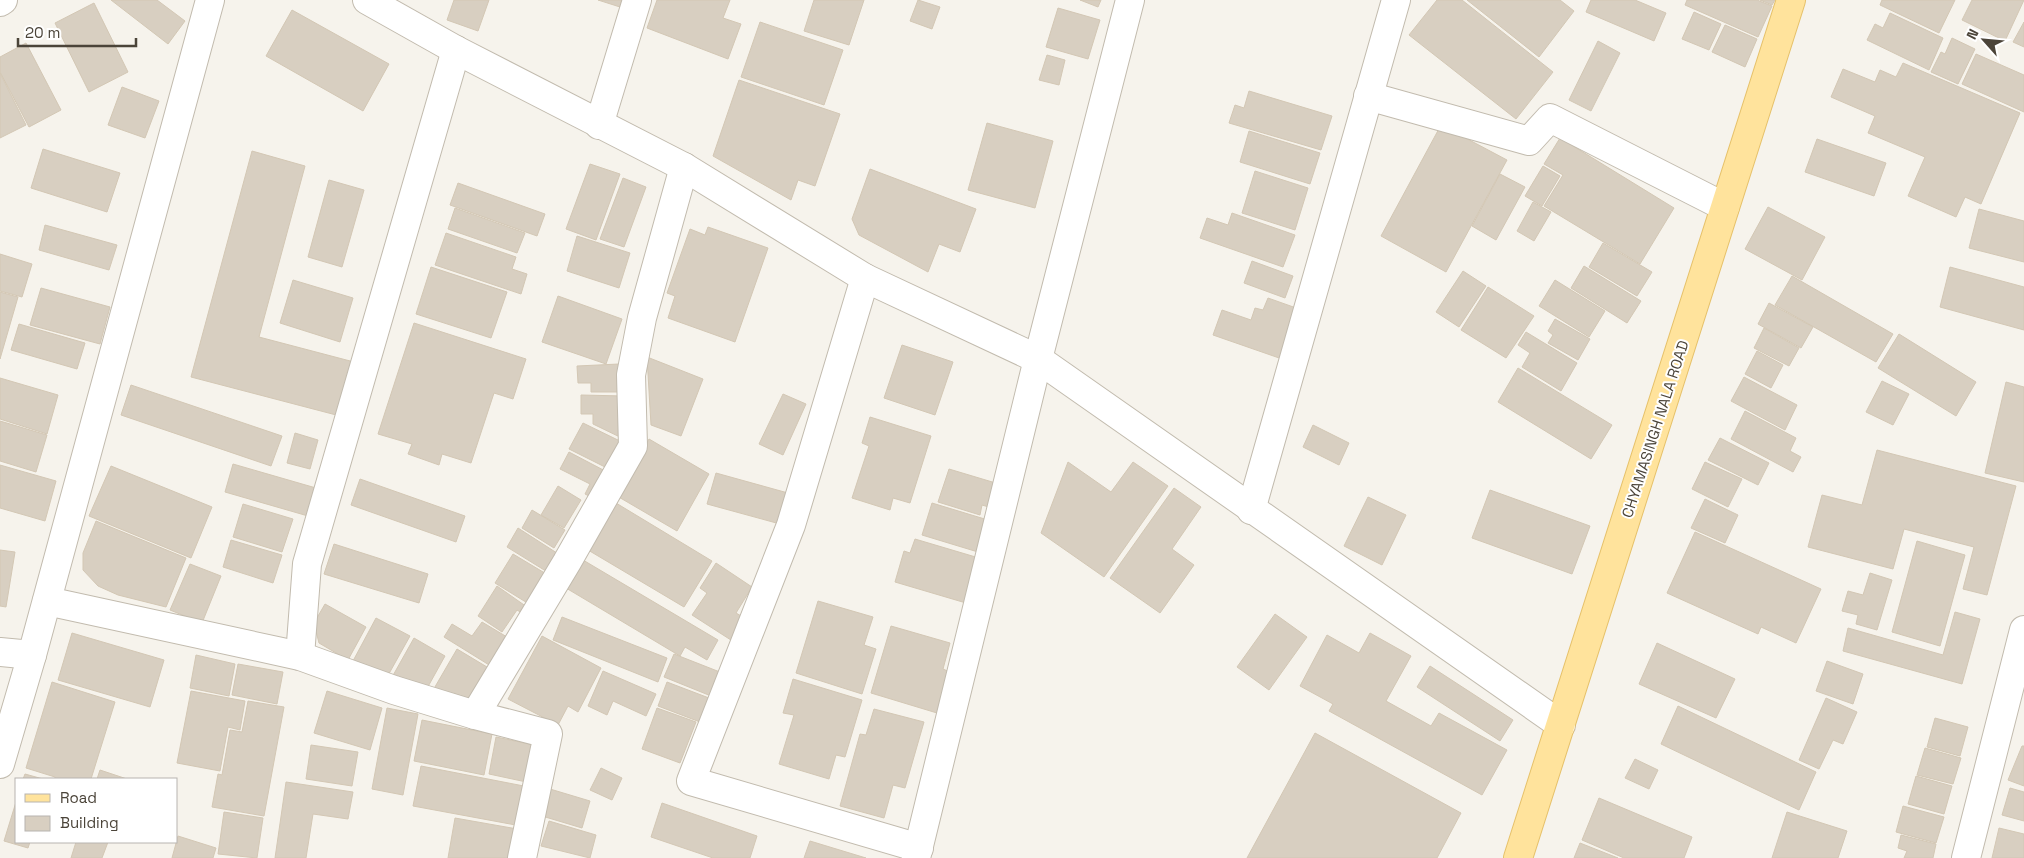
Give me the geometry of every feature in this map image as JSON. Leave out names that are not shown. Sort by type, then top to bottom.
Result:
[{"type":"main road","name":"CHYAMASINGH NALA ROAD","points":[[1518,858],[1791,0]]},
{"type":"street","points":[[0,764],[47,602],[210,0]]},
{"type":"street","points":[[368,0],[456,50],[684,167],[865,278],[1038,359],[1250,510],[1561,725]]},
{"type":"street","points":[[599,125],[637,0]]},
{"type":"street","points":[[865,278],[791,525],[692,781],[918,853],[1038,359],[1130,0]]},
{"type":"street","points":[[1250,510],[1396,0]]},
{"type":"street","points":[[300,656],[307,564],[456,50]]},
{"type":"street","points":[[1368,96],[1529,141],[1550,118],[1725,207]]},
{"type":"street","points":[[475,715],[568,562],[633,446],[631,374],[642,318],[684,167]]},
{"type":"street","points":[[47,602],[300,656],[394,690],[475,715],[548,734],[522,858]]},
{"type":"street","points":[[1966,858],[2021,658],[2024,630]]},
{"type":"street","points":[[0,652],[32,655]]},
{"type":"building","points":[[111,0],[157,0],[185,21],[168,44]]},
{"type":"building","points":[[454,0],[489,0],[478,31],[447,20]]},
{"type":"building","points":[[598,0],[622,0],[620,7]]},
{"type":"building","points":[[657,0],[730,0],[723,18],[741,24],[728,59],[647,28]]},
{"type":"building","points":[[814,0],[864,0],[849,45],[804,31]]},
{"type":"building","points":[[918,0],[940,7],[932,29],[910,21]]},
{"type":"building","points":[[1080,0],[1101,0],[1098,7]]},
{"type":"building","points":[[1437,0],[1462,0],[1553,72],[1516,119],[1409,35]]},
{"type":"building","points":[[1467,0],[1560,0],[1574,11],[1539,57]]},
{"type":"building","points":[[1591,0],[1635,0],[1666,13],[1654,41],[1586,12]]},
{"type":"building","points":[[1687,0],[1757,0],[1772,6],[1758,37],[1685,5]]},
{"type":"building","points":[[1760,0],[1775,0],[1772,5]]},
{"type":"building","points":[[1882,0],[1955,0],[1939,33],[1880,5]]},
{"type":"building","points":[[1972,0],[2024,0],[2005,41],[1962,20]]},
{"type":"building","points":[[94,3],[128,72],[89,92],[55,23]]},
{"type":"building","points":[[1058,8],[1100,20],[1088,59],[1046,47]]},
{"type":"building","points":[[292,10],[389,64],[363,111],[266,56]]},
{"type":"building","points":[[1694,12],[1721,24],[1709,50],[1682,39]]},
{"type":"building","points":[[1890,13],[1943,38],[1929,70],[1867,40],[1875,24],[1883,28]]},
{"type":"building","points":[[760,22],[843,50],[824,105],[741,77]]},
{"type":"building","points":[[2024,22],[2024,47],[2013,42]]},
{"type":"building","points":[[1725,25],[1757,39],[1745,67],[1712,52]]},
{"type":"building","points":[[1952,38],[1975,49],[1958,84],[1931,72],[1941,52],[1945,54]]},
{"type":"building","points":[[1598,41],[1620,53],[1591,111],[1569,100]]},
{"type":"building","points":[[26,43],[61,110],[29,127],[0,72],[0,57]]},
{"type":"building","points":[[1976,54],[2024,75],[2024,112],[1962,84]]},
{"type":"building","points":[[1047,55],[1065,60],[1059,85],[1039,80]]},
{"type":"building","points":[[1903,63],[2020,113],[1981,204],[1965,197],[1956,217],[1908,196],[1925,157],[1868,133],[1875,116],[1831,97],[1843,69],[1875,82],[1880,70],[1896,77]]},
{"type":"building","points":[[0,73],[26,125],[0,138]]},
{"type":"building","points":[[739,80],[840,114],[815,186],[798,180],[791,200],[713,156]]},
{"type":"building","points":[[122,87],[159,101],[145,138],[108,125]]},
{"type":"building","points":[[1249,91],[1332,116],[1321,150],[1229,123],[1235,105],[1244,108]]},
{"type":"building","points":[[987,123],[1053,141],[1035,208],[968,190]]},
{"type":"building","points":[[1441,125],[1507,160],[1446,272],[1381,236]]},
{"type":"building","points":[[1249,131],[1320,153],[1310,184],[1240,162]]},
{"type":"building","points":[[1560,138],[1674,208],[1640,264],[1544,206],[1563,175],[1544,164]]},
{"type":"building","points":[[1817,139],[1886,163],[1874,196],[1805,172]]},
{"type":"building","points":[[43,149],[120,173],[107,212],[31,188]]},
{"type":"building","points":[[252,151],[305,166],[259,337],[354,362],[340,416],[191,377]]},
{"type":"building","points":[[590,164],[620,174],[596,240],[566,229]]},
{"type":"building","points":[[1543,166],[1560,176],[1542,206],[1525,196]]},
{"type":"building","points":[[870,169],[976,209],[960,252],[939,244],[928,272],[859,235],[852,219]]},
{"type":"building","points":[[1255,171],[1308,188],[1295,230],[1242,213]]},
{"type":"building","points":[[1500,174],[1525,187],[1496,240],[1472,226]]},
{"type":"building","points":[[623,178],[646,187],[624,247],[600,239]]},
{"type":"building","points":[[329,180],[364,190],[342,267],[308,257]]},
{"type":"building","points":[[458,183],[545,214],[537,236],[450,205]]},
{"type":"building","points":[[1533,202],[1551,212],[1534,241],[1517,231]]},
{"type":"building","points":[[1768,207],[1825,237],[1802,280],[1745,249]]},
{"type":"building","points":[[455,208],[525,233],[517,253],[448,229]]},
{"type":"building","points":[[1979,209],[2024,221],[2024,262],[1969,248]]},
{"type":"building","points":[[1232,213],[1295,235],[1283,267],[1200,238],[1207,218],[1228,225]]},
{"type":"building","points":[[45,225],[117,245],[109,270],[39,250]]},
{"type":"building","points":[[708,227],[768,248],[735,342],[668,318],[675,296],[667,293],[690,229],[705,235]]},
{"type":"building","points":[[446,233],[516,257],[512,269],[527,274],[521,294],[435,265]]},
{"type":"building","points":[[577,236],[630,253],[619,288],[567,271]]},
{"type":"building","points":[[1603,243],[1652,272],[1637,296],[1589,267]]},
{"type":"building","points":[[0,254],[32,264],[22,297],[0,291]]},
{"type":"building","points":[[1252,261],[1293,276],[1285,298],[1244,283]]},
{"type":"building","points":[[1584,266],[1641,301],[1627,323],[1571,288]]},
{"type":"building","points":[[431,267],[507,292],[491,338],[416,314]]},
{"type":"building","points":[[1950,267],[2024,287],[2024,330],[1940,307]]},
{"type":"building","points":[[1463,271],[1486,286],[1459,327],[1436,312]]},
{"type":"building","points":[[1792,276],[1893,334],[1876,362],[1775,305]]},
{"type":"building","points":[[293,280],[353,298],[340,342],[280,323]]},
{"type":"building","points":[[1555,280],[1605,311],[1589,337],[1539,306]]},
{"type":"building","points":[[1488,287],[1534,316],[1506,358],[1461,330]]},
{"type":"building","points":[[41,288],[110,307],[100,344],[30,325]]},
{"type":"building","points":[[0,292],[18,297],[0,359]]},
{"type":"building","points":[[558,296],[622,319],[606,364],[542,342]]},
{"type":"building","points":[[1268,298],[1299,309],[1282,359],[1213,335],[1222,310],[1251,320],[1255,308],[1263,310]]},
{"type":"building","points":[[1769,303],[1813,327],[1801,348],[1758,324]]},
{"type":"building","points":[[1555,319],[1590,339],[1578,360],[1548,343],[1553,335],[1548,331]]},
{"type":"building","points":[[414,323],[526,359],[513,399],[494,393],[471,463],[442,454],[439,465],[408,454],[412,444],[378,434]]},
{"type":"building","points":[[19,324],[85,343],[77,369],[11,350]]},
{"type":"building","points":[[1764,328],[1799,348],[1789,366],[1754,348]]},
{"type":"building","points":[[1526,332],[1577,363],[1561,391],[1522,367],[1530,353],[1518,345]]},
{"type":"building","points":[[1899,334],[1976,382],[1956,416],[1878,368]]},
{"type":"building","points":[[902,345],[953,362],[935,415],[884,398]]},
{"type":"building","points":[[1757,351],[1783,365],[1771,388],[1745,374]]},
{"type":"building","points":[[647,357],[703,379],[681,436],[651,425]]},
{"type":"building","points":[[619,364],[621,392],[591,392],[591,383],[578,383],[577,366]]},
{"type":"building","points":[[1518,368],[1612,425],[1591,459],[1498,402]]},
{"type":"building","points":[[1744,377],[1797,405],[1785,430],[1731,401]]},
{"type":"building","points":[[0,378],[58,395],[47,434],[0,419]]},
{"type":"building","points":[[1882,381],[1909,394],[1893,425],[1866,412]]},
{"type":"building","points":[[2006,382],[2024,387],[2024,482],[1985,473]]},
{"type":"building","points":[[131,385],[282,436],[271,466],[121,415]]},
{"type":"building","points":[[783,394],[806,404],[783,455],[759,444]]},
{"type":"building","points":[[581,395],[624,396],[624,439],[593,424],[593,414],[581,414]]},
{"type":"building","points":[[1745,411],[1796,438],[1790,451],[1801,457],[1793,472],[1731,439]]},
{"type":"building","points":[[870,417],[931,436],[910,503],[893,498],[890,510],[852,498],[869,446],[862,443]]},
{"type":"building","points":[[0,421],[47,435],[36,472],[0,461]]},
{"type":"building","points":[[583,423],[624,443],[611,470],[569,449]]},
{"type":"building","points":[[1313,425],[1349,443],[1339,465],[1303,447]]},
{"type":"building","points":[[295,433],[318,440],[310,469],[287,463]]},
{"type":"building","points":[[1720,438],[1769,463],[1758,485],[1708,460]]},
{"type":"building","points":[[649,439],[709,474],[677,531],[617,496]]},
{"type":"building","points":[[1877,450],[2016,486],[1987,595],[1963,589],[1974,547],[1904,529],[1893,569],[1808,547],[1822,495],[1862,505]]},
{"type":"building","points":[[569,452],[609,473],[595,499],[585,494],[590,484],[560,469]]},
{"type":"building","points":[[1068,462],[1111,492],[1133,462],[1168,486],[1104,577],[1041,533]]},
{"type":"building","points":[[1705,462],[1742,479],[1728,507],[1692,489]]},
{"type":"building","points":[[233,464],[316,488],[308,516],[225,492]]},
{"type":"building","points":[[0,465],[56,481],[45,521],[0,508]]},
{"type":"building","points":[[111,466],[212,507],[191,558],[89,516]]},
{"type":"building","points":[[949,469],[999,484],[992,508],[982,505],[980,515],[938,502]]},
{"type":"building","points":[[716,473],[788,493],[780,524],[707,504]]},
{"type":"building","points":[[360,479],[465,516],[456,542],[351,505]]},
{"type":"building","points":[[558,486],[581,500],[564,528],[541,515]]},
{"type":"building","points":[[1174,488],[1201,507],[1172,549],[1194,565],[1160,613],[1110,578]]},
{"type":"building","points":[[1490,490],[1590,526],[1572,574],[1472,538]]},
{"type":"building","points":[[1368,497],[1406,515],[1382,565],[1344,546]]},
{"type":"building","points":[[1705,499],[1738,515],[1725,543],[1691,528]]},
{"type":"building","points":[[616,503],[712,561],[684,607],[588,550]]},
{"type":"building","points":[[932,503],[988,520],[978,552],[922,535]]},
{"type":"building","points":[[243,504],[293,519],[282,552],[233,537]]},
{"type":"building","points":[[532,510],[565,530],[554,548],[522,528]]},
{"type":"building","points":[[96,521],[186,558],[166,607],[118,595],[98,586],[83,570],[83,553]]},
{"type":"building","points":[[518,528],[560,555],[549,573],[507,547]]},
{"type":"building","points":[[1695,532],[1821,589],[1796,643],[1761,627],[1758,634],[1667,593]]},
{"type":"building","points":[[915,539],[979,558],[966,603],[895,582],[904,551],[910,553]]},
{"type":"building","points":[[231,540],[282,555],[273,583],[223,567]]},
{"type":"building","points":[[1917,541],[1965,555],[1940,646],[1892,632]]},
{"type":"building","points":[[334,544],[428,574],[419,603],[324,574]]},
{"type":"building","points":[[0,550],[15,552],[6,607],[0,606]]},
{"type":"building","points":[[513,554],[548,575],[529,604],[495,583]]},
{"type":"building","points":[[583,560],[718,640],[707,660],[685,647],[680,656],[566,588]]},
{"type":"building","points":[[716,563],[752,587],[736,613],[748,620],[734,642],[692,615],[707,593],[700,588]]},
{"type":"building","points":[[190,564],[221,576],[202,623],[170,610]]},
{"type":"building","points":[[1870,573],[1892,580],[1877,630],[1856,624],[1858,615],[1842,611],[1848,591],[1863,595]]},
{"type":"building","points":[[497,586],[527,607],[522,613],[517,610],[502,632],[478,616]]},
{"type":"building","points":[[818,601],[873,617],[864,645],[876,649],[862,694],[796,673]]},
{"type":"building","points":[[325,604],[366,627],[348,660],[319,643],[314,623]]},
{"type":"building","points":[[1955,612],[1980,619],[1962,684],[1843,651],[1848,628],[1943,655]]},
{"type":"building","points":[[1275,614],[1307,637],[1269,690],[1237,667]]},
{"type":"building","points":[[562,617],[667,658],[658,682],[553,640]]},
{"type":"building","points":[[376,618],[410,636],[386,679],[353,661]]},
{"type":"building","points":[[482,622],[512,640],[494,668],[444,637],[452,624],[472,636]]},
{"type":"building","points":[[891,626],[950,643],[943,669],[950,672],[937,713],[871,693]]},
{"type":"building","points":[[72,633],[164,660],[150,707],[58,680]]},
{"type":"building","points":[[1370,633],[1411,656],[1386,701],[1431,726],[1439,713],[1507,750],[1482,795],[1329,711],[1333,704],[1300,686],[1327,635],[1359,653]]},
{"type":"building","points":[[542,636],[601,668],[578,712],[568,706],[558,725],[508,699]]},
{"type":"building","points":[[414,638],[445,656],[425,692],[391,679]]},
{"type":"building","points":[[1657,643],[1735,679],[1716,718],[1639,684]]},
{"type":"building","points":[[457,649],[492,670],[473,704],[454,693],[450,702],[432,692]]},
{"type":"building","points":[[674,654],[725,674],[716,698],[664,677]]},
{"type":"building","points":[[196,655],[235,664],[229,696],[190,688]]},
{"type":"building","points":[[1827,661],[1863,674],[1853,704],[1816,691]]},
{"type":"building","points":[[238,664],[283,672],[277,704],[232,695]]},
{"type":"building","points":[[1430,666],[1513,720],[1500,741],[1417,687]]},
{"type":"building","points":[[603,671],[656,694],[646,716],[613,701],[607,715],[588,706]]},
{"type":"building","points":[[793,679],[862,700],[845,757],[836,755],[829,779],[779,764],[794,715],[783,713]]},
{"type":"building","points":[[52,682],[115,702],[91,778],[55,778],[26,768]]},
{"type":"building","points":[[667,682],[709,698],[700,722],[658,706]]},
{"type":"building","points":[[191,691],[245,701],[240,730],[228,727],[220,771],[177,763]]},
{"type":"building","points":[[327,691],[382,708],[370,750],[314,733]]},
{"type":"building","points":[[1826,698],[1857,712],[1843,744],[1833,740],[1819,769],[1799,760]]},
{"type":"building","points":[[248,701],[284,707],[264,816],[212,807],[218,774],[222,775],[230,730],[242,732]]},
{"type":"building","points":[[1678,706],[1816,772],[1799,810],[1661,744]]},
{"type":"building","points":[[387,708],[418,714],[403,795],[372,789]]},
{"type":"building","points":[[657,708],[696,722],[680,763],[642,749]]},
{"type":"building","points":[[874,709],[924,722],[905,788],[893,785],[884,818],[840,806],[860,734],[866,735]]},
{"type":"building","points":[[1935,718],[1968,727],[1960,756],[1927,747]]},
{"type":"building","points":[[422,720],[492,734],[484,775],[414,761]]},
{"type":"building","points":[[1315,733],[1461,813],[1437,858],[1247,858]]},
{"type":"building","points":[[496,737],[539,746],[531,783],[489,774]]},
{"type":"building","points":[[311,745],[358,752],[352,786],[306,779]]},
{"type":"building","points":[[2022,746],[2024,746],[2024,786],[2008,780]]},
{"type":"building","points":[[1925,748],[1961,758],[1953,784],[1917,775]]},
{"type":"building","points":[[1635,759],[1658,770],[1649,789],[1625,778]]},
{"type":"building","points":[[421,766],[529,787],[521,826],[413,806]]},
{"type":"building","points":[[601,768],[622,778],[612,800],[590,790]]},
{"type":"building","points":[[100,770],[124,778],[97,778]]},
{"type":"building","points":[[25,774],[39,778],[23,778]]},
{"type":"building","points":[[1916,776],[1952,786],[1944,814],[1908,804]]},
{"type":"building","points":[[286,782],[353,792],[348,819],[313,814],[306,858],[275,858]]},
{"type":"building","points":[[2010,788],[2024,792],[2024,821],[2002,815]]},
{"type":"building","points":[[550,789],[590,801],[582,828],[542,816]]},
{"type":"building","points":[[1599,798],[1692,837],[1684,858],[1624,858],[1582,840]]},
{"type":"building","points":[[662,803],[757,836],[750,858],[713,858],[651,837]]},
{"type":"building","points":[[15,805],[15,843],[30,843],[28,848],[4,841]]},
{"type":"building","points":[[1903,806],[1944,817],[1936,843],[1896,832]]},
{"type":"building","points":[[224,812],[263,818],[257,858],[218,854]]},
{"type":"building","points":[[1787,812],[1847,831],[1838,858],[1772,858]]},
{"type":"building","points":[[455,818],[523,830],[518,858],[448,858]]},
{"type":"building","points":[[549,821],[596,835],[590,858],[541,846]]},
{"type":"building","points":[[1999,828],[2024,834],[2024,858],[1992,858]]},
{"type":"building","points":[[1901,835],[1936,844],[1933,858],[1904,858],[1907,851],[1898,848]]},
{"type":"building","points":[[178,836],[216,848],[213,858],[172,858],[176,843],[178,843]]},
{"type":"building","points":[[810,841],[866,858],[804,858]]},
{"type":"building","points":[[76,843],[108,843],[102,858],[71,858]]},
{"type":"building","points":[[1580,843],[1618,858],[1574,858]]}]
